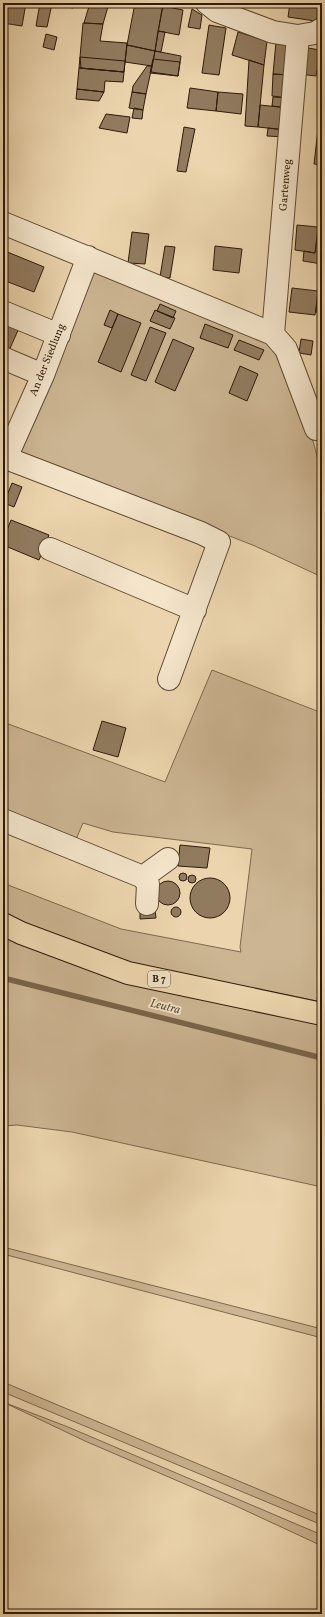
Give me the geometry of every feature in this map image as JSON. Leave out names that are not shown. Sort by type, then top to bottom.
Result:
[{"type":"main road","name":"B 7","points":[[3,924],[21,933],[128,973],[322,1014]]},
{"type":"street","points":[[207,3],[217,11],[273,32],[298,36],[315,33],[322,29]]},
{"type":"street","name":"Gartenweg","points":[[273,334],[298,36]]},
{"type":"street","points":[[3,223],[273,334],[286,349],[316,430],[322,428]]},
{"type":"street","name":"An der Siedlung","points":[[5,457],[43,375],[88,257]]},
{"type":"street","points":[[3,312],[59,335]]},
{"type":"street","points":[[3,358],[43,375]]},
{"type":"street","points":[[5,457],[201,533],[219,542],[169,679]]},
{"type":"street","points":[[50,549],[194,610]]},
{"type":"street","points":[[3,820],[143,877],[148,884],[147,904]]},
{"type":"street","points":[[143,877],[168,859]]},
{"type":"shaded area","points":[[91,269],[266,340],[276,355],[309,426],[322,475],[322,577],[255,546],[16,452]]},
{"type":"shaded area","points":[[212,670],[322,713],[322,1002],[132,964],[3,913],[3,883],[121,929],[241,952],[240,947],[252,849],[113,832],[83,823],[74,844],[3,815],[3,722],[165,782]]},
{"type":"shaded area","points":[[3,936],[21,945],[125,981],[322,1024],[322,1187],[72,1132],[17,1125],[3,1126]]},
{"type":"shaded area","points":[[3,1247],[322,1329],[322,1338],[3,1254]]},
{"type":"shaded area","points":[[3,1382],[322,1516],[322,1525],[3,1392]]},
{"type":"shaded area","points":[[3,1402],[68,1427],[322,1535],[322,1546],[236,1506],[85,1441]]},
{"type":"building","points":[[3,3],[26,3],[22,26],[3,23]]},
{"type":"building","points":[[40,3],[52,4],[47,27],[36,26]]},
{"type":"building","points":[[48,3],[74,3],[73,8]]},
{"type":"building","points":[[90,3],[109,3],[103,24],[84,23]]},
{"type":"building","points":[[135,3],[163,3],[155,51],[127,45]]},
{"type":"building","points":[[227,3],[240,3],[237,9]]},
{"type":"building","points":[[290,3],[322,7],[322,22],[288,17]]},
{"type":"building","points":[[163,6],[183,10],[179,35],[158,31]]},
{"type":"building","points":[[192,9],[202,15],[200,29],[188,27]]},
{"type":"building","points":[[83,23],[103,24],[100,41],[127,43],[124,72],[79,68]]},
{"type":"building","points":[[209,25],[226,28],[219,75],[202,73]]},
{"type":"building","points":[[158,31],[165,32],[161,52],[155,51]]},
{"type":"building","points":[[238,32],[267,41],[264,65],[232,55]]},
{"type":"building","points":[[46,34],[57,37],[54,50],[43,47]]},
{"type":"building","points":[[276,42],[293,44],[290,75],[273,74]]},
{"type":"building","points":[[127,45],[155,51],[152,66],[125,62]]},
{"type":"building","points":[[302,47],[320,50],[319,56],[322,56],[322,71],[317,70],[316,76],[299,74]]},
{"type":"building","points":[[155,51],[181,56],[178,76],[151,72]]},
{"type":"building","points":[[80,57],[125,61],[124,72],[81,68]]},
{"type":"building","points":[[153,59],[180,62],[178,76],[150,73]]},
{"type":"building","points":[[249,60],[264,65],[258,127],[245,126]]},
{"type":"building","points":[[147,66],[152,66],[146,94],[132,92],[133,86]]},
{"type":"building","points":[[79,68],[124,72],[123,82],[105,81],[104,92],[77,89]]},
{"type":"building","points":[[273,74],[290,75],[289,98],[272,96]]},
{"type":"building","points":[[190,88],[218,92],[216,111],[187,108]]},
{"type":"building","points":[[77,89],[104,92],[99,101],[76,99]]},
{"type":"building","points":[[132,92],[146,94],[143,110],[129,108]]},
{"type":"building","points":[[218,92],[243,94],[241,114],[216,111]]},
{"type":"building","points":[[273,97],[289,98],[289,108],[272,106]]},
{"type":"building","points":[[260,105],[289,108],[286,130],[258,127]]},
{"type":"building","points":[[134,108],[143,110],[142,119],[132,118]]},
{"type":"building","points":[[106,114],[130,117],[127,133],[99,128]]},
{"type":"building","points":[[184,127],[195,129],[186,172],[177,171]]},
{"type":"building","points":[[268,128],[286,130],[286,137],[267,136]]},
{"type":"building","points":[[318,129],[322,129],[322,165],[314,164]]},
{"type":"building","points":[[297,225],[318,227],[315,253],[295,250]]},
{"type":"building","points":[[132,232],[149,234],[145,264],[128,263]]},
{"type":"building","points":[[317,239],[322,240],[322,264],[303,261],[304,251],[315,253]]},
{"type":"building","points":[[165,246],[175,247],[170,278],[160,277]]},
{"type":"building","points":[[215,246],[242,249],[239,273],[213,270]]},
{"type":"building","points":[[5,251],[44,267],[34,292],[3,280],[3,256]]},
{"type":"building","points":[[292,288],[318,291],[315,315],[289,312]]},
{"type":"building","points":[[318,295],[322,295],[322,313],[316,312]]},
{"type":"building","points":[[160,304],[176,311],[173,318],[157,311]]},
{"type":"building","points":[[110,310],[118,314],[112,328],[104,325]]},
{"type":"building","points":[[155,310],[175,318],[170,329],[150,321]]},
{"type":"building","points":[[118,314],[141,323],[121,372],[98,362]]},
{"type":"building","points":[[3,321],[19,328],[8,353],[3,350]]},
{"type":"building","points":[[205,324],[233,335],[228,348],[200,338]]},
{"type":"building","points":[[150,327],[166,333],[146,381],[131,375]]},
{"type":"building","points":[[173,339],[194,348],[175,391],[155,382]]},
{"type":"building","points":[[301,339],[313,341],[311,355],[299,353]]},
{"type":"building","points":[[239,340],[264,350],[259,360],[234,350]]},
{"type":"building","points":[[240,366],[258,374],[247,401],[229,393]]},
{"type":"building","points":[[12,483],[22,487],[14,507],[4,503]]},
{"type":"building","points":[[11,520],[49,535],[39,560],[3,545],[3,540]]},
{"type":"building","points":[[102,721],[126,728],[118,757],[93,750]]},
{"type":"building","points":[[180,845],[210,848],[207,868],[178,866]]},
{"type":"building","points":[[181,873],[185,873],[187,877],[185,881],[181,881],[179,879],[179,875]]},
{"type":"building","points":[[190,875],[194,875],[196,879],[194,883],[190,883],[188,881],[188,877]]},
{"type":"building","points":[[210,878],[218,880],[224,884],[228,890],[230,898],[228,906],[224,912],[218,916],[210,918],[202,916],[196,912],[192,906],[190,898],[192,890],[196,884],[202,880]]},
{"type":"building","points":[[168,881],[176,885],[180,893],[176,901],[168,905],[160,901],[156,893],[160,885]]},
{"type":"building","points":[[174,907],[178,907],[181,912],[178,917],[174,917],[171,914],[171,910]]},
{"type":"building","points":[[155,910],[156,918],[140,919],[140,911]]},
{"type":"waterway","name":"Leutra","points":[[3,978],[322,1058]]}]
